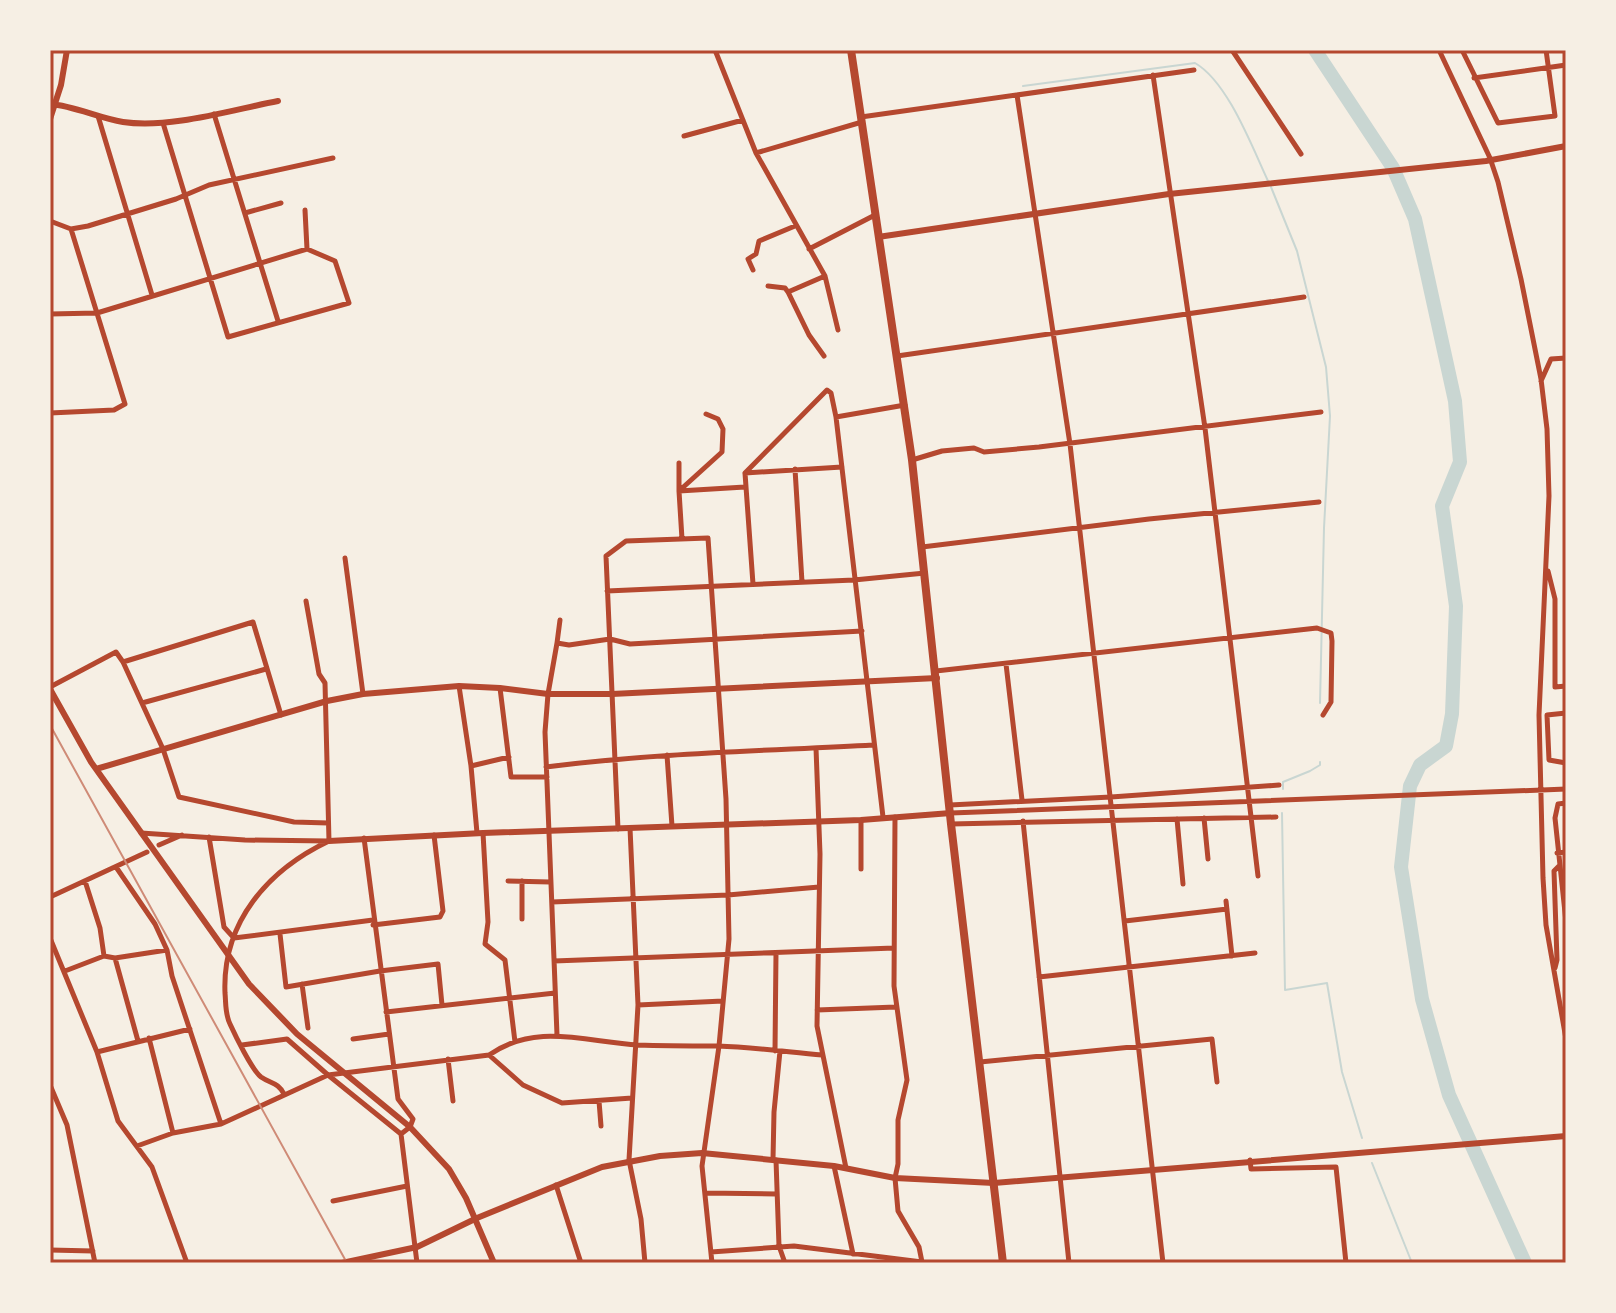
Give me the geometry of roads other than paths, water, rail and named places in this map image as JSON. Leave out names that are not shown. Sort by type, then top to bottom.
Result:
[{"type":"highway","points":[[851,50],[912,460],[1003,1263]]},
{"type":"street","points":[[50,119],[52,104],[61,85],[67,50]]},
{"type":"street","points":[[715,50],[756,153],[825,276],[838,330]]},
{"type":"street","points":[[1232,50],[1301,154]]},
{"type":"street","points":[[1439,50],[1488,160],[1521,279],[1541,381],[1547,429],[1548,482],[1539,789],[1545,909],[1566,1039]]},
{"type":"street","points":[[1462,50],[1498,123],[1555,116],[1546,50]]},
{"type":"street","points":[[1474,78],[1566,65]]},
{"type":"street","points":[[756,153],[862,119],[1194,70]]},
{"type":"street","points":[[1153,75],[1205,428],[1258,876]]},
{"type":"street","points":[[1017,95],[1070,444],[1163,1263]]},
{"type":"street","points":[[52,104],[122,122],[163,123],[278,101]]},
{"type":"street","points":[[214,113],[278,321]]},
{"type":"street","points":[[98,116],[152,295]]},
{"type":"street","points":[[684,136],[743,120]]},
{"type":"street","points":[[50,314],[97,313],[152,295],[210,278],[307,249],[335,261],[349,303],[228,337],[210,278],[184,195],[163,123]]},
{"type":"street","points":[[878,237],[1169,194],[1488,160],[1566,146]]},
{"type":"street","points":[[50,221],[71,229],[209,185],[333,158]]},
{"type":"street","points":[[245,213],[281,203]]},
{"type":"street","points":[[305,210],[307,249]]},
{"type":"street","points":[[809,249],[875,214]]},
{"type":"street","points":[[753,270],[748,259],[756,254],[759,241],[795,226]]},
{"type":"street","points":[[50,413],[114,410],[125,404],[71,229]]},
{"type":"street","points":[[788,292],[825,276]]},
{"type":"street","points":[[768,286],[785,288],[809,335],[824,356]]},
{"type":"street","points":[[897,356],[1304,297]]},
{"type":"street","points":[[1541,381],[1551,359],[1566,358]]},
{"type":"street","points":[[753,584],[745,473],[827,390],[831,393],[836,417],[883,817]]},
{"type":"street","points":[[836,417],[905,405]]},
{"type":"street","points":[[912,460],[942,451],[974,448],[984,452],[1070,444],[1321,412]]},
{"type":"street","points":[[679,491],[722,452],[723,429],[718,419],[706,414]]},
{"type":"street","points":[[679,463],[682,539]]},
{"type":"street","points":[[745,473],[842,467]]},
{"type":"street","points":[[795,469],[802,582]]},
{"type":"street","points":[[679,491],[745,487]]},
{"type":"street","points":[[922,547],[1319,502]]},
{"type":"street","points":[[618,829],[606,556],[626,541],[708,538],[723,751],[728,895],[727,955],[719,1046],[702,1153],[712,1263]]},
{"type":"street","points":[[345,558],[363,694]]},
{"type":"street","points":[[1546,564],[1555,599],[1555,687],[1566,686]]},
{"type":"street","points":[[607,591],[854,580],[926,573]]},
{"type":"street","points":[[306,601],[327,701],[329,841]]},
{"type":"street","points":[[557,1035],[545,732],[560,620]]},
{"type":"street","points":[[123,662],[253,622],[281,715]]},
{"type":"street","points":[[96,769],[327,701],[363,694],[459,686],[548,694],[612,694],[866,683],[1317,628],[1331,633],[1331,702],[1323,715]]},
{"type":"street","points":[[557,643],[569,645],[610,639],[630,644],[862,631]]},
{"type":"street","points":[[328,823],[294,822],[179,797],[163,749],[116,652],[50,688],[96,769],[232,961],[282,1020],[410,1127],[449,1169],[477,1218],[494,1263]]},
{"type":"street","points":[[1006,664],[1022,800]]},
{"type":"street","points":[[142,703],[266,669]]},
{"type":"street","points":[[459,686],[480,833],[488,922],[485,944],[505,960],[515,1042]]},
{"type":"street","points":[[500,688],[511,777],[547,777]]},
{"type":"street","points":[[1566,713],[1547,715],[1549,760],[1566,763]]},
{"type":"street","points":[[546,767],[616,758],[873,745]]},
{"type":"street","points":[[816,748],[819,822],[817,1010],[822,1055],[846,1168]]},
{"type":"street","points":[[667,755],[672,826]]},
{"type":"street","points":[[471,766],[509,757]]},
{"type":"street","points":[[141,833],[329,841],[819,822],[895,817],[1022,800],[1279,785]]},
{"type":"street","points":[[950,809],[1112,807],[1566,789]]},
{"type":"street","points":[[1566,803],[1558,804],[1555,818],[1566,922]]},
{"type":"street","points":[[711,1252],[779,1246],[853,1254],[875,1260],[922,1263],[919,1247],[898,1211],[895,1178],[898,1120],[907,1080],[896,1007],[895,817]]},
{"type":"street","points":[[951,824],[1276,817]]},
{"type":"street","points":[[1204,818],[1208,859]]},
{"type":"street","points":[[1177,819],[1183,884]]},
{"type":"street","points":[[861,820],[861,869]]},
{"type":"street","points":[[1023,821],[1069,1263]]},
{"type":"street","points":[[630,828],[638,1005],[629,1160],[641,1219],[645,1263]]},
{"type":"street","points":[[159,845],[183,834]]},
{"type":"street","points":[[234,938],[440,917],[443,911],[434,835]]},
{"type":"street","points":[[209,837],[224,927],[234,938]]},
{"type":"street","points":[[364,838],[398,1099],[413,1119],[410,1127],[401,1134]]},
{"type":"street","points":[[284,1094],[277,1084],[258,1075],[242,1045],[227,1014],[224,975],[234,938],[255,898],[276,874],[301,854],[329,841]]},
{"type":"street","points":[[50,897],[147,852]]},
{"type":"street","points":[[1557,853],[1566,852]]},
{"type":"street","points":[[1554,973],[1557,960],[1554,871],[1559,866]]},
{"type":"street","points":[[116,867],[155,924],[167,950],[172,976],[221,1124]]},
{"type":"street","points":[[85,881],[100,928],[104,956]]},
{"type":"street","points":[[508,881],[550,882]]},
{"type":"street","points":[[522,881],[522,919]]},
{"type":"street","points":[[552,902],[728,895],[819,887]]},
{"type":"street","points":[[1226,901],[1232,956]]},
{"type":"street","points":[[1125,921],[1227,909]]},
{"type":"street","points":[[280,934],[286,987],[438,964],[442,1005]]},
{"type":"street","points":[[50,938],[97,1052],[110,1107],[121,1127],[149,1162],[187,1263]]},
{"type":"street","points":[[554,961],[894,948]]},
{"type":"street","points":[[65,971],[104,956],[115,958],[167,950]]},
{"type":"street","points":[[776,953],[778,1051],[774,1159],[779,1246],[785,1263]]},
{"type":"street","points":[[1039,977],[1255,953]]},
{"type":"street","points":[[50,959],[59,958]]},
{"type":"street","points":[[115,958],[138,1041]]},
{"type":"street","points":[[302,984],[308,1028]]},
{"type":"street","points":[[386,1012],[555,993]]},
{"type":"street","points":[[638,1005],[723,1001]]},
{"type":"street","points":[[817,1010],[896,1007]]},
{"type":"street","points":[[97,1052],[190,1029]]},
{"type":"street","points":[[353,1039],[389,1034]]},
{"type":"street","points":[[137,1146],[173,1133],[221,1124],[328,1075],[489,1055],[515,1042],[557,1035],[634,1045],[719,1046],[822,1055]]},
{"type":"street","points":[[149,1038],[173,1133]]},
{"type":"street","points":[[242,1045],[287,1039],[401,1134],[417,1263]]},
{"type":"street","points":[[980,1062],[1212,1039],[1217,1082]]},
{"type":"street","points":[[489,1055],[523,1085],[562,1103],[632,1098]]},
{"type":"street","points":[[448,1059],[453,1101]]},
{"type":"street","points":[[51,1088],[69,1124],[95,1263]]},
{"type":"street","points":[[599,1101],[601,1126]]},
{"type":"street","points":[[342,1263],[417,1247],[556,1185],[629,1160],[702,1153],[834,1166],[895,1178],[994,1183],[1566,1136]]},
{"type":"street","points":[[1250,1160],[1251,1169],[1336,1167],[1346,1263]]},
{"type":"street","points":[[834,1166],[853,1254]]},
{"type":"street","points":[[556,1185],[581,1263]]},
{"type":"street","points":[[333,1201],[407,1186]]},
{"type":"street","points":[[705,1193],[776,1194]]},
{"type":"street","points":[[50,1250],[93,1251]]},
{"type":"waterway","points":[[1315,50],[1393,168],[1415,219],[1455,401],[1460,462],[1442,506],[1456,606],[1452,714],[1446,746],[1420,765],[1410,786],[1401,867],[1422,999],[1449,1095],[1525,1263]]},
{"type":"waterway","points":[[1023,86],[1195,63],[1207,72],[1228,100],[1268,181]]},
{"type":"waterway","points":[[1271,187],[1297,251],[1326,367],[1330,416],[1320,703]]},
{"type":"waterway","points":[[1283,789],[1283,782],[1310,771],[1320,762]]},
{"type":"waterway","points":[[1282,813],[1285,990],[1327,983],[1342,1072],[1362,1138]]},
{"type":"waterway","points":[[1372,1163],[1412,1263]]},
{"type":"tram line","points":[[50,725],[347,1263]]}]
